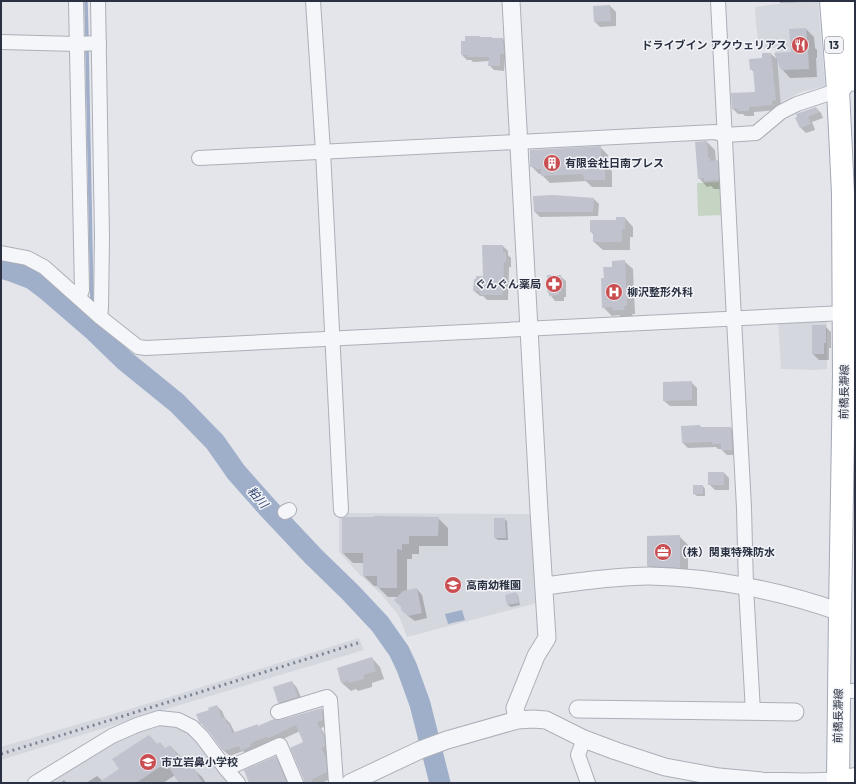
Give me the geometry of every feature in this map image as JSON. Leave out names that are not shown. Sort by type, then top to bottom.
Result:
[{"type":"main road","name":"前橋長瀞線","points":[[831,1],[849,85]]},
{"type":"main road","name":"前橋長瀞線","points":[[846,781],[840,612],[844,434],[843,193],[849,85],[848,1]]},
{"type":"main road","name":"前橋長瀞線","points":[[846,781],[849,759],[853,691],[855,509]]},
{"type":"street","points":[[76,1],[88,43],[102,237],[101,308],[91,308]]},
{"type":"street","points":[[91,308],[82,290],[88,43],[98,1]]},
{"type":"street","points":[[313,1],[323,152],[341,510]]},
{"type":"street","points":[[511,1],[548,638],[536,656],[515,708],[517,720]]},
{"type":"street","points":[[718,1],[753,712]]},
{"type":"street","points":[[1,42],[88,43]]},
{"type":"street","points":[[199,158],[715,132],[725,135],[756,133],[781,112],[797,104],[849,85]]},
{"type":"street","points":[[1,252],[18,256],[44,267],[138,347],[146,348],[844,313]]},
{"type":"street","points":[[544,586],[622,577],[649,576],[682,578],[746,587],[785,595],[840,612]]},
{"type":"street","points":[[278,712],[327,696],[330,700],[336,783]]},
{"type":"street","points":[[578,709],[795,712]]},
{"type":"street","points":[[35,783],[112,736],[158,718],[178,720],[192,727],[202,737],[226,770],[238,783]]},
{"type":"street","points":[[350,783],[420,750],[443,741],[517,720],[533,719],[546,720],[616,751],[665,767],[719,777],[769,781],[846,781]]},
{"type":"street","points":[[584,738],[578,756],[588,783]]},
{"type":"street","points":[[226,770],[280,745],[296,783]]},
{"type":"shaded area","points":[[801,1],[818,1],[825,86],[801,92],[781,102],[775,48],[759,49],[755,7]]},
{"type":"shaded area","points":[[827,317],[827,369],[781,369],[778,319]]},
{"type":"shaded area","name":"高南幼稚園","points":[[339,513],[532,514],[537,603],[407,637],[399,616],[381,594],[360,575],[339,552]]},
{"type":"shaded area","points":[[359,638],[364,650],[1,760],[1,747],[150,703]]},
{"type":"shaded area","name":"市立岩鼻小学校","points":[[153,724],[180,726],[234,783],[45,783],[117,740]]},
{"type":"green space","points":[[722,182],[722,215],[698,216],[697,183]]},
{"type":"water","points":[[462,610],[465,620],[448,624],[445,614]]},
{"type":"building","points":[[610,5],[611,21],[594,22],[593,6]]},
{"type":"building","name":"ドライブイン アクウェリアス","points":[[806,28],[807,40],[809,41],[809,69],[781,70],[774,53],[791,52],[789,29]]},
{"type":"building","points":[[465,36],[503,38],[504,54],[500,54],[500,66],[488,66],[489,57],[467,57],[467,55],[461,55],[461,41],[465,41]]},
{"type":"building","points":[[762,53],[771,53],[776,100],[772,101],[772,105],[749,107],[749,111],[738,111],[738,109],[732,109],[731,93],[755,92],[753,69],[750,70],[749,59],[762,58]]},
{"type":"building","points":[[816,107],[819,112],[808,117],[811,124],[800,128],[795,118],[797,117],[796,114]]},
{"type":"building","points":[[707,141],[708,158],[710,158],[710,161],[718,160],[719,180],[704,181],[704,178],[698,179],[695,142]]},
{"type":"building","points":[[601,146],[601,163],[605,163],[605,180],[584,180],[583,174],[541,176],[541,169],[530,167],[530,150]]},
{"type":"building","points":[[553,195],[594,198],[593,212],[534,212],[533,196]]},
{"type":"building","points":[[616,217],[625,217],[625,229],[622,229],[622,242],[593,242],[593,232],[590,232],[590,220],[616,220]]},
{"type":"building","points":[[482,245],[503,245],[503,252],[506,252],[506,262],[504,262],[503,295],[480,295],[479,291],[473,291],[474,279],[476,279],[476,276],[483,276]]},
{"type":"building","name":"柳沢整形外科","points":[[625,260],[627,306],[624,306],[625,310],[613,310],[612,307],[602,308],[601,278],[604,278],[603,267],[612,267],[612,261]]},
{"type":"building","name":"ぐんぐん薬局","points":[[547,275],[561,275],[561,292],[559,292],[559,295],[549,296],[549,293],[547,292]]},
{"type":"building","points":[[812,325],[826,325],[826,343],[824,343],[824,354],[812,354]]},
{"type":"building","points":[[692,381],[692,400],[663,401],[663,382]]},
{"type":"building","points":[[700,425],[700,427],[731,427],[732,450],[721,450],[721,444],[712,444],[712,442],[682,443],[681,426]]},
{"type":"building","points":[[708,472],[724,472],[724,485],[708,485]]},
{"type":"building","points":[[693,485],[703,485],[703,494],[693,494]]},
{"type":"building","points":[[374,516],[439,517],[438,536],[409,536],[409,544],[402,544],[402,550],[397,549],[397,588],[377,588],[377,576],[363,576],[363,553],[342,553],[342,518]]},
{"type":"building","points":[[494,518],[505,518],[506,538],[494,538]]},
{"type":"building","name":"（株）関東特殊防水","points":[[680,535],[680,568],[647,566],[647,536]]},
{"type":"building","points":[[417,588],[422,613],[408,616],[401,610],[401,607],[394,600],[403,591]]},
{"type":"building","points":[[516,592],[519,603],[507,605],[505,595]]},
{"type":"building","points":[[372,657],[376,671],[364,675],[364,679],[341,683],[337,668]]},
{"type":"building","points":[[292,681],[298,697],[278,703],[273,687]]},
{"type":"building","points":[[217,705],[222,718],[225,717],[227,724],[229,723],[232,733],[258,724],[258,726],[274,719],[280,720],[322,708],[323,720],[317,722],[324,737],[325,746],[321,748],[326,757],[327,772],[311,780],[313,783],[304,783],[290,748],[303,742],[296,725],[269,738],[267,737],[253,742],[250,744],[251,746],[241,751],[239,746],[223,751],[209,732],[199,722],[196,714],[209,710],[208,708]]},
{"type":"building","points":[[149,735],[157,744],[160,742],[165,748],[170,745],[187,768],[192,765],[203,783],[179,783],[166,763],[136,783],[98,783],[119,769],[112,759]]},
{"type":"building","points":[[276,756],[287,783],[249,783],[244,770]]},
{"type":"waterway","points":[[86,1],[87,40]]},
{"type":"waterway","points":[[87,46],[92,304]]},
{"type":"waterway","name":"粕川","points":[[1,268],[32,279],[49,292],[93,330],[124,360],[177,403],[215,442],[236,472],[267,507],[380,624],[399,651],[407,668],[420,704],[440,783]]},
{"type":"waterway","points":[[92,316],[93,330]]},
{"type":"railway","points":[[1,754],[358,643]]},
{"type":"place","name":"ドライブイン アクウェリアス","points":[[800,45]]},
{"type":"place","name":"有限会社日南プレス","points":[[552,163]]},
{"type":"place","name":"ぐんぐん薬局","points":[[554,284]]},
{"type":"place","name":"柳沢整形外科","points":[[614,292]]},
{"type":"place","name":"（株）関東特殊防水","points":[[663,552]]},
{"type":"place","name":"高南幼稚園","points":[[453,585]]},
{"type":"place","name":"市立岩鼻小学校","points":[[148,762]]}]
